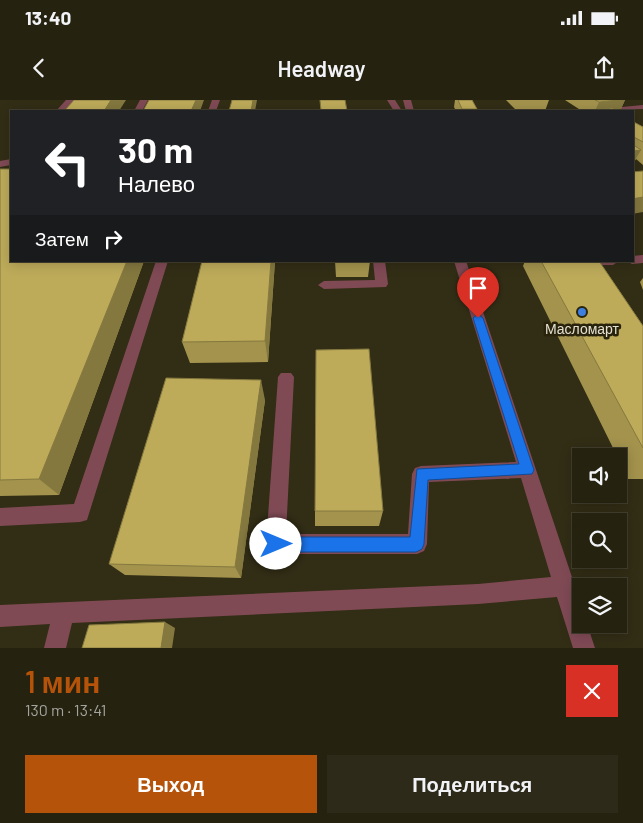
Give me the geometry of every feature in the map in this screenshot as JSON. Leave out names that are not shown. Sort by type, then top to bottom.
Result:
[{"type":"street","points":[[61,110],[70,100]]},
{"type":"street","points":[[611,110],[643,107]]},
{"type":"street","points":[[0,517],[80,513],[162,262]]},
{"type":"street","points":[[324,285],[382,284],[379,262]]},
{"type":"street","points":[[460,262],[584,648]]},
{"type":"street","points":[[286,377],[276,544],[416,544],[422,474],[527,470]]},
{"type":"street","points":[[0,616],[478,594],[565,586]]},
{"type":"street","points":[[55,648],[64,613]]},
{"type":"building","points":[[74,100],[111,100],[105,110],[65,110]]},
{"type":"building","points":[[149,100],[196,100],[191,110],[144,110]]},
{"type":"building","points":[[232,100],[253,100],[251,110],[229,110]]},
{"type":"building","points":[[320,100],[345,100],[347,110],[321,110]]},
{"type":"building","points":[[458,100],[472,100],[477,109],[462,109]]},
{"type":"building","points":[[595,100],[619,100],[599,102]]},
{"type":"building","points":[[634,122],[643,127],[643,142],[634,137]]},
{"type":"building","points":[[634,145],[641,150],[634,151]]},
{"type":"building","points":[[0,169],[10,169],[10,262],[127,262],[39,479],[0,480]]},
{"type":"building","points":[[643,171],[643,197],[634,199],[634,172]]},
{"type":"building","points":[[202,262],[271,262],[265,341],[182,342]]},
{"type":"building","points":[[542,262],[600,262],[643,326],[643,448]]},
{"type":"building","points":[[369,349],[383,511],[315,511],[316,350]]},
{"type":"building","points":[[166,378],[261,380],[235,567],[109,564]]},
{"type":"building","points":[[165,622],[161,648],[82,648],[89,625]]},
{"type":"place","name":"Масломарт","points":[[582,312]]},
{"type":"route","points":[[276,544],[416,544],[422,474],[527,470],[478,318]]}]
